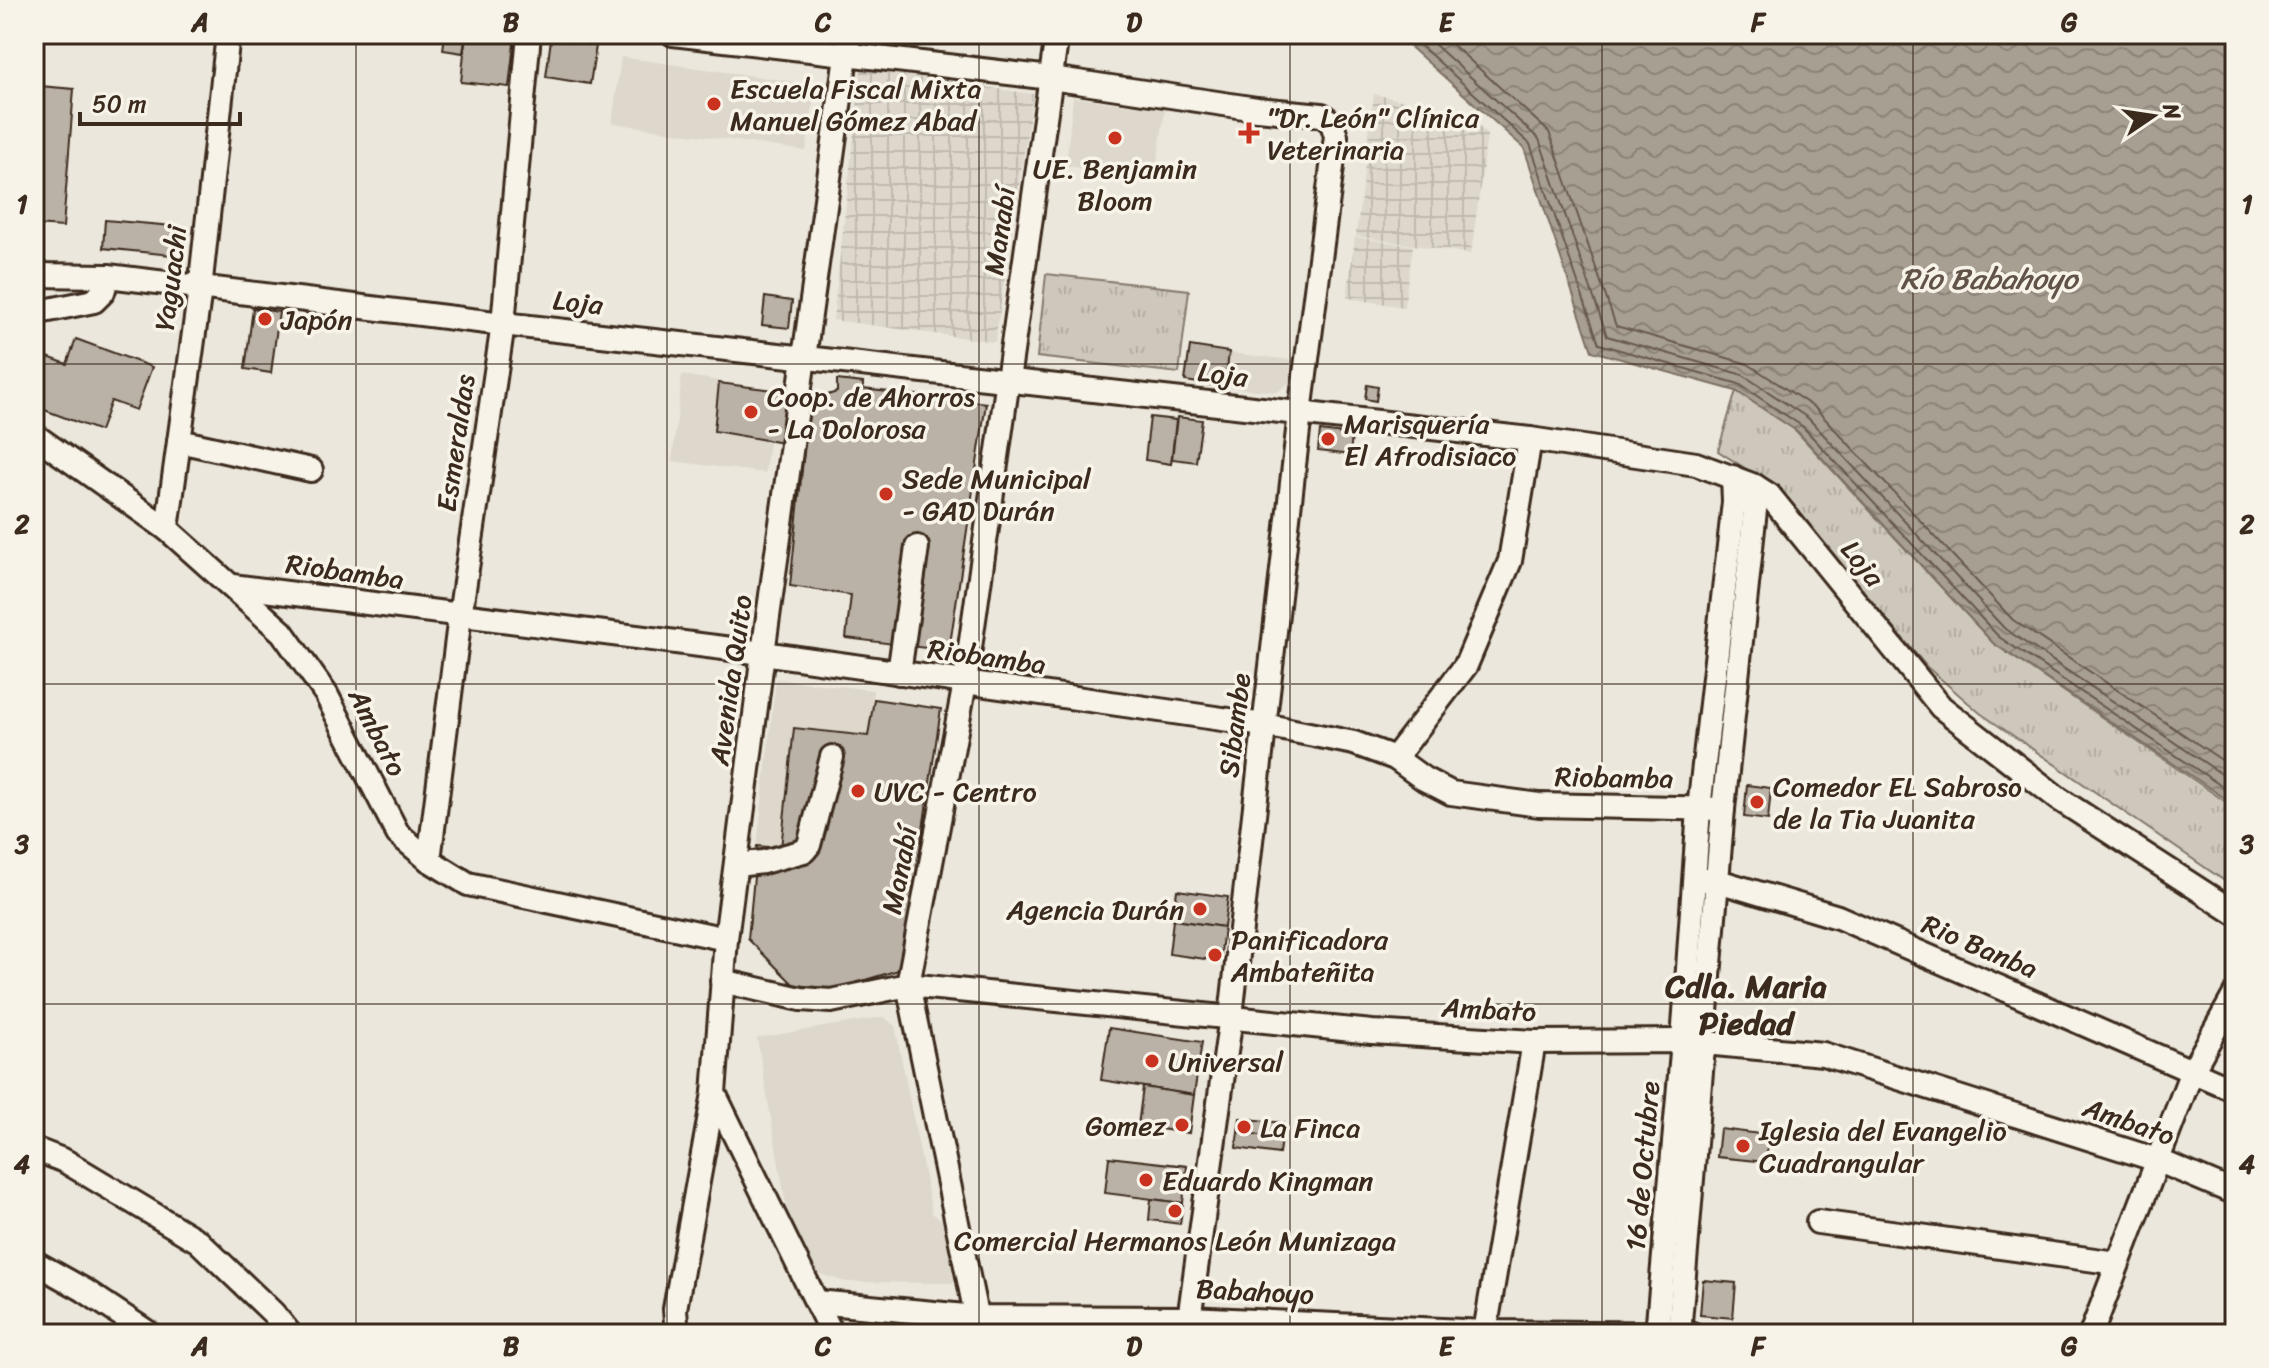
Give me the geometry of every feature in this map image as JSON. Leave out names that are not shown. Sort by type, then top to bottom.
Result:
[{"type":"street","name":"Yaguachi","points":[[167,529],[200,289],[228,34]]},
{"type":"street","name":"Esmeraldas","points":[[429,860],[460,616],[503,324],[529,34]]},
{"type":"street","points":[[673,34],[847,44],[1051,78]]},
{"type":"street","name":"Manabí","points":[[978,1325],[908,985],[965,683],[1057,34]]},
{"type":"street","name":"Avenida Quito","points":[[677,1334],[675,1309],[714,1093],[726,939],[847,44]]},
{"type":"street","name":"Sibambe","points":[[1051,78],[1257,109],[1322,115],[1332,123],[1336,136],[1300,413],[1231,1016],[1188,1326]]},
{"type":"street","name":"Loja","points":[[34,275],[108,276],[503,324],[1530,439],[1696,464],[1755,486],[1769,495],[1941,707],[2059,799],[2235,913]]},
{"type":"street","points":[[34,313],[94,301],[103,292],[108,276]]},
{"type":"street","name":"Ambato","points":[[34,435],[167,529],[282,632],[326,694],[398,834],[429,860],[468,884],[726,939]]},
{"type":"street","points":[[1395,758],[1466,665],[1510,561],[1530,439]]},
{"type":"street","points":[[179,441],[311,470]]},
{"type":"street","name":"16 de Octubre","points":[[1679,1334],[1694,1042],[1694,880],[1699,809],[1734,502],[1733,477]]},
{"type":"street","name":"16 de Octubre","points":[[1657,1334],[1718,881],[1755,486]]},
{"type":"street","points":[[899,673],[917,547]]},
{"type":"street","name":"Riobamba","points":[[232,586],[763,653],[1264,725],[1354,743],[1395,758],[1424,779],[1451,793],[1539,805],[1723,809]]},
{"type":"street","points":[[736,865],[763,862],[804,851],[809,845],[832,757]]},
{"type":"street","name":"Rio Banba","points":[[1694,880],[1718,881],[1838,917],[2235,1090]]},
{"type":"street","name":"Ambato","points":[[722,981],[801,999],[831,1001],[908,985],[1372,1032],[1534,1042],[1694,1042],[1823,1054],[2157,1160],[2235,1193]]},
{"type":"street","points":[[2091,1334],[2192,1071],[2235,994]]},
{"type":"street","points":[[1485,1332],[1534,1042]]},
{"type":"street","points":[[714,1093],[832,1334]]},
{"type":"street","points":[[34,1149],[65,1161],[198,1241],[273,1313],[290,1334]]},
{"type":"street","points":[[1818,1222],[2117,1263]]},
{"type":"street","points":[[34,1262],[84,1290],[150,1334]]},
{"type":"street","name":"Babahoyo","points":[[817,1302],[978,1325],[1692,1334]]},
{"type":"shaded area","name":"Escuela Fiscal Mixta Manuel Gómez Abad","points":[[621,57],[816,85],[806,151],[612,123]]},
{"type":"shaded area","points":[[861,69],[1033,94],[995,342],[833,320]]},
{"type":"shaded area","points":[[1374,94],[1470,116],[1487,135],[1471,254],[1356,236]]},
{"type":"shaded area","name":"UE. Benjamin Bloom","points":[[1073,97],[1165,110],[1155,178],[1066,166]]},
{"type":"shaded area","points":[[1355,237],[1413,246],[1404,307],[1347,298]]},
{"type":"shaded area","points":[[1230,353],[1292,360],[1290,382],[1277,392],[1226,387]]},
{"type":"shaded area","points":[[682,375],[719,381],[714,431],[769,441],[765,473],[672,461]]},
{"type":"shaded area","points":[[776,679],[873,690],[868,735],[794,728],[780,848],[757,845]]},
{"type":"shaded area","points":[[884,1017],[895,1026],[932,1213],[944,1222],[954,1283],[845,1282],[811,1271],[804,1250],[792,1239],[757,1038]]},
{"type":"shaded area","points":[[951,1321],[960,1328],[961,1334],[889,1334]]},
{"type":"green space","points":[[1046,274],[1189,290],[1179,373],[1037,357]]},
{"type":"green space","points":[[1736,391],[1767,400],[1993,643],[2235,808],[2235,888],[1980,713],[1927,667],[1775,487],[1718,451]]},
{"type":"water","name":"Río Babahoyo","points":[[1396,34],[2235,34],[2235,805],[1993,643],[1798,432],[1736,391],[1592,351],[1524,148]]},
{"type":"building","points":[[445,34],[466,34],[463,53],[443,50]]},
{"type":"building","points":[[466,34],[515,35],[509,87],[461,82]]},
{"type":"building","points":[[551,39],[596,46],[590,84],[546,77]]},
{"type":"building","points":[[34,74],[41,75],[40,86],[74,89],[63,227],[34,225]]},
{"type":"building","points":[[105,220],[184,227],[181,256],[103,248]]},
{"type":"building","points":[[765,297],[792,301],[789,328],[762,325]]},
{"type":"building","points":[[253,308],[279,312],[271,373],[245,369]]},
{"type":"building","points":[[76,339],[152,367],[136,410],[111,401],[100,431],[34,406],[34,395],[48,357],[67,364]]},
{"type":"building","points":[[1190,346],[1229,352],[1225,387],[1185,381]]},
{"type":"building","name":"Sede Municipal - GAD Durán","points":[[837,380],[863,383],[863,389],[986,403],[949,651],[846,638],[851,595],[790,586],[809,401],[837,392]]},
{"type":"building","name":"Coop. de Ahorros - La Dolorosa","points":[[719,383],[789,392],[783,443],[714,431]]},
{"type":"building","points":[[1367,385],[1378,387],[1376,401],[1365,399]]},
{"type":"building","points":[[1150,417],[1176,420],[1171,464],[1145,460]]},
{"type":"building","points":[[1177,417],[1202,420],[1196,462],[1172,459]]},
{"type":"building","points":[[1320,431],[1352,435],[1350,455],[1318,451]]},
{"type":"building","name":"UVC - Centro","points":[[874,699],[941,709],[902,969],[835,989],[794,985],[748,939],[757,846],[781,848],[794,728],[868,736]]},
{"type":"building","name":"Comedor EL Sabroso de la Tia Juanita","points":[[1747,785],[1771,788],[1768,820],[1744,817]]},
{"type":"building","name":"Agencia Durán","points":[[1177,890],[1228,897],[1224,927],[1173,920]]},
{"type":"building","points":[[1173,920],[1224,927],[1220,961],[1169,954]]},
{"type":"building","name":"Universal","points":[[1109,1028],[1202,1042],[1194,1095],[1101,1080]]},
{"type":"building","points":[[1143,1087],[1194,1095],[1189,1133],[1138,1126]]},
{"type":"building","points":[[1240,1118],[1283,1123],[1281,1138],[1238,1132]]},
{"type":"building","name":"Iglesia del Evangelio Cuadrangular","points":[[1720,1129],[1769,1135],[1766,1162],[1717,1157]]},
{"type":"building","points":[[1238,1132],[1281,1138],[1279,1154],[1236,1148]]},
{"type":"building","name":"Eduardo Kingman","points":[[1109,1157],[1187,1166],[1183,1203],[1105,1193]]},
{"type":"building","points":[[1151,1199],[1183,1203],[1180,1224],[1149,1220]]},
{"type":"building","points":[[1703,1280],[1736,1283],[1733,1318],[1700,1315]]},
{"type":"place","name":"Escuela Fiscal Mixta Manuel Gómez Abad","points":[[714,104]]},
{"type":"place","name":"\"Dr. León\" Clínica Veterinaria","points":[[1249,133]]},
{"type":"place","name":"UE. Benjamin Bloom","points":[[1115,138]]},
{"type":"place","name":"Japón","points":[[265,319]]},
{"type":"place","name":"Coop. de Ahorros - La Dolorosa","points":[[751,412]]},
{"type":"place","name":"Marisquería El Afrodisiaco","points":[[1328,439]]},
{"type":"place","name":"Sede Municipal - GAD Durán","points":[[886,494]]},
{"type":"place","name":"UVC - Centro","points":[[858,791]]},
{"type":"place","name":"Comedor EL Sabroso de la Tia Juanita","points":[[1757,802]]},
{"type":"place","name":"Agencia Durán","points":[[1200,909]]},
{"type":"place","name":"Panificadora Ambateñita","points":[[1215,955]]},
{"type":"place","name":"Universal","points":[[1152,1061]]},
{"type":"place","name":"Gomez","points":[[1182,1125]]},
{"type":"place","name":"La Finca","points":[[1244,1127]]},
{"type":"place","name":"Iglesia del Evangelio Cuadrangular","points":[[1743,1146]]},
{"type":"place","name":"Eduardo Kingman","points":[[1146,1180]]},
{"type":"place","name":"Comercial Hermanos León Munizaga","points":[[1175,1211]]},
{"type":"district","name":"Cdla. Maria Piedad","points":[[1746,1004]]}]
